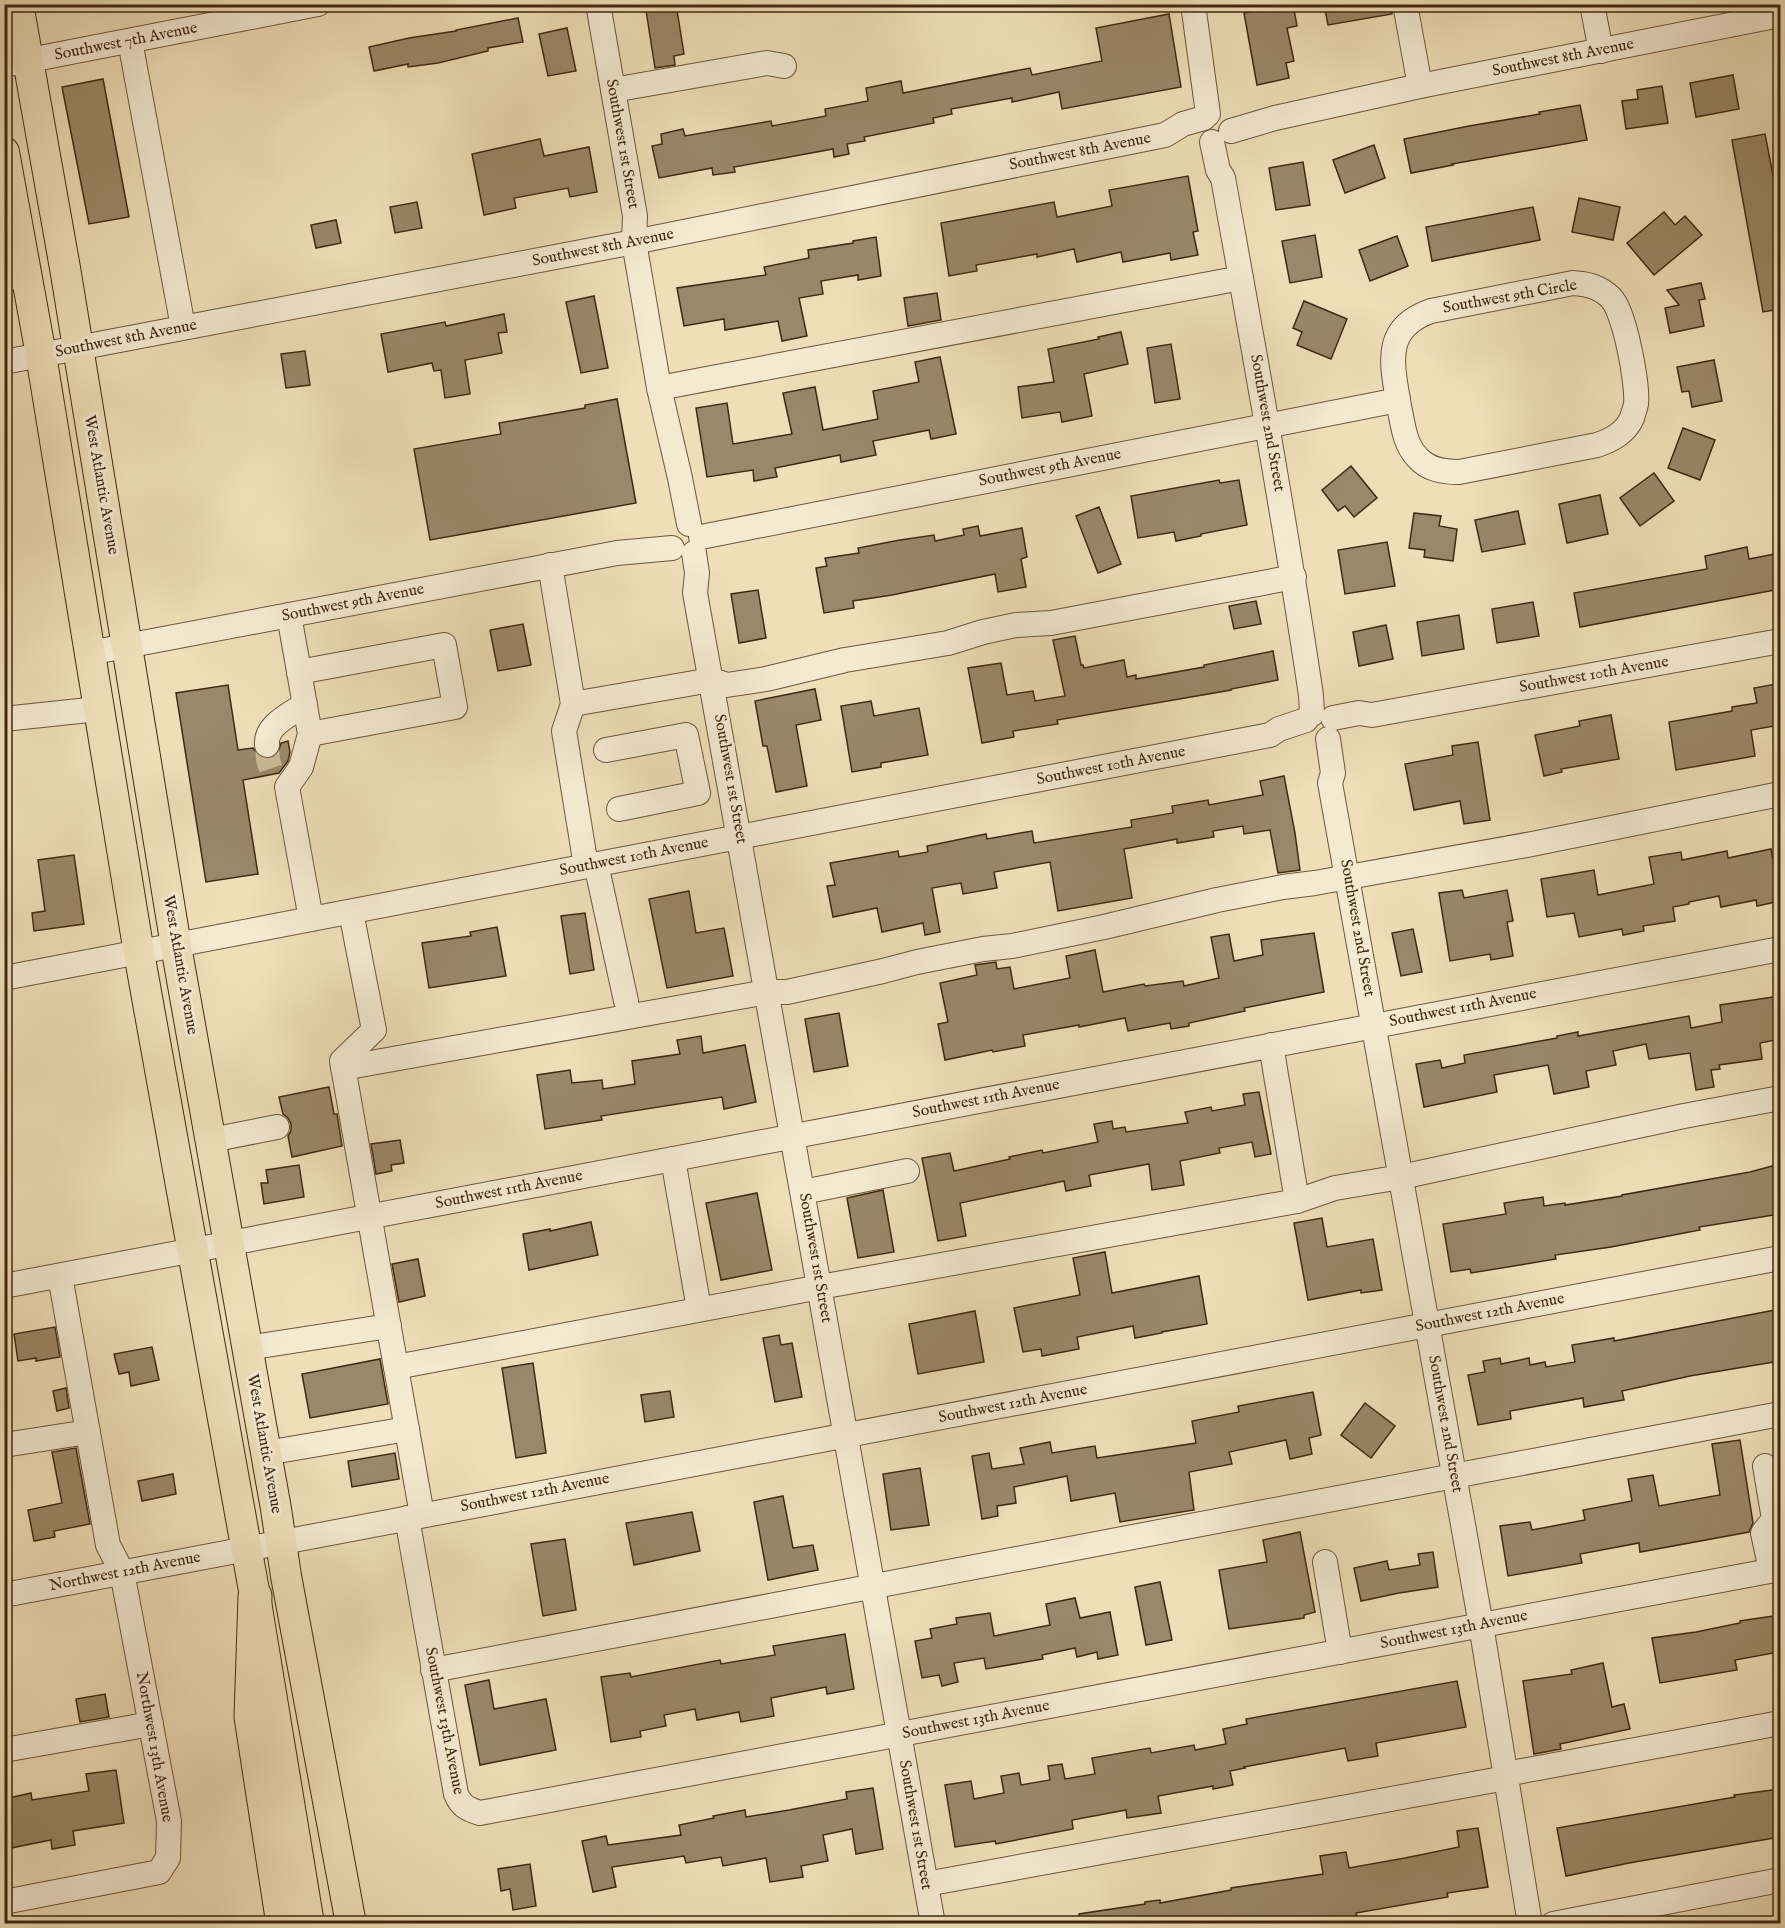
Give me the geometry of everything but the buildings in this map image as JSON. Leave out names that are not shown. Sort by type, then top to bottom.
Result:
[{"type":"highway","points":[[255,1596],[250,1717],[283,1923]]},
{"type":"main road","name":"West Atlantic Avenue","points":[[18,4],[16,63],[78,349],[176,946],[281,1543],[351,1923]]},
{"type":"main road","points":[[6,170],[15,277],[41,355],[139,953],[255,1596],[309,1923]]},
{"type":"street","name":"Southwest 7th Avenue","points":[[16,63],[318,4]]},
{"type":"street","name":"Southwest 1st Street","points":[[598,4],[635,216],[634,242],[659,388],[676,460],[670,492],[684,539],[688,579],[695,592],[933,1923]]},
{"type":"street","name":"Southwest 2nd Street","points":[[1194,4],[1201,59],[1214,71],[1220,100],[1216,126],[1226,170],[1223,178],[1294,577],[1307,668],[1318,684],[1320,726],[1333,773],[1330,783],[1481,1625],[1530,1923]]},
{"type":"street","points":[[1405,4],[1420,86]]},
{"type":"street","points":[[1592,4],[1601,51]]},
{"type":"street","name":"Southwest 8th Avenue","points":[[4,362],[634,242],[1165,135],[1183,124],[1216,126],[1241,112],[1265,113],[1275,118],[1420,86],[1780,15]]},
{"type":"street","points":[[130,41],[183,327]]},
{"type":"street","points":[[613,90],[767,63],[784,66]]},
{"type":"street","points":[[659,388],[1241,278]]},
{"type":"street","name":"Southwest 9th Circle","points":[[1573,283],[1588,284],[1602,290],[1613,300],[1624,323],[1636,390],[1636,405],[1623,431],[1611,441],[1597,446],[1459,472],[1444,472],[1430,467],[1418,458],[1409,446],[1398,400],[1392,366],[1392,351],[1397,337],[1417,315],[1573,283]]},
{"type":"street","name":"Southwest 9th Avenue","points":[[89,653],[550,566],[1398,400]]},
{"type":"street","points":[[550,566],[573,704],[564,731],[591,865],[626,1001]]},
{"type":"street","points":[[573,704],[711,680],[726,685],[766,679],[846,660],[948,643],[1016,625],[1051,623],[1294,577]]},
{"type":"street","points":[[289,615],[310,734],[301,767],[280,781],[311,920]]},
{"type":"street","name":"Southwest 10th Avenue","points":[[4,978],[1270,735],[1279,729],[1364,721],[1372,716],[1780,641]]},
{"type":"street","points":[[299,672],[444,645],[455,707],[310,734]]},
{"type":"street","points":[[267,745],[267,737],[272,727],[305,704]]},
{"type":"street","points":[[4,719],[98,709]]},
{"type":"street","points":[[606,750],[686,735],[698,794],[619,809]]},
{"type":"street","points":[[692,764],[725,757]]},
{"type":"street","points":[[351,912],[374,1030],[342,1060],[343,1068],[768,992],[787,992],[917,962],[1049,939],[1282,887],[1532,844],[1780,794]]},
{"type":"street","name":"Southwest 11th Avenue","points":[[4,1286],[1780,949]]},
{"type":"street","points":[[1271,1045],[1297,1201]]},
{"type":"street","name":"Southwest 13th Avenue","points":[[343,1068],[407,1429],[414,1516],[434,1670],[456,1794],[460,1804],[469,1810],[480,1813],[1776,1570]]},
{"type":"street","points":[[396,1367],[699,1309],[1297,1201],[1335,1188],[1401,1177],[1684,1116],[1780,1098]]},
{"type":"street","points":[[211,1140],[278,1127]]},
{"type":"street","points":[[673,1159],[699,1309]]},
{"type":"street","points":[[803,1192],[907,1171]]},
{"type":"street","name":"Southwest 12th Avenue","points":[[245,1550],[414,1516],[1780,1258]]},
{"type":"street","name":"Northwest 13th Avenue","points":[[4,1902],[159,1872],[168,1858],[169,1821],[151,1724],[122,1572],[108,1545],[60,1276]]},
{"type":"street","points":[[248,1348],[389,1326]]},
{"type":"street","points":[[434,1670],[1780,1414]]},
{"type":"street","points":[[266,1453],[407,1429]]},
{"type":"street","points":[[4,1446],[88,1432]]},
{"type":"street","points":[[1765,1466],[1774,1519],[1763,1533],[1776,1570]]},
{"type":"street","name":"Northwest 12th Avenue","points":[[4,1594],[245,1550]]},
{"type":"street","points":[[1325,1562],[1340,1652]]},
{"type":"street","points":[[926,1884],[1780,1723]]},
{"type":"street","points":[[4,1750],[151,1724]]},
{"type":"street","points":[[1553,1923],[1780,1880]]},
{"type":"tunnel","points":[[267,745],[268,760],[273,775]]}]
